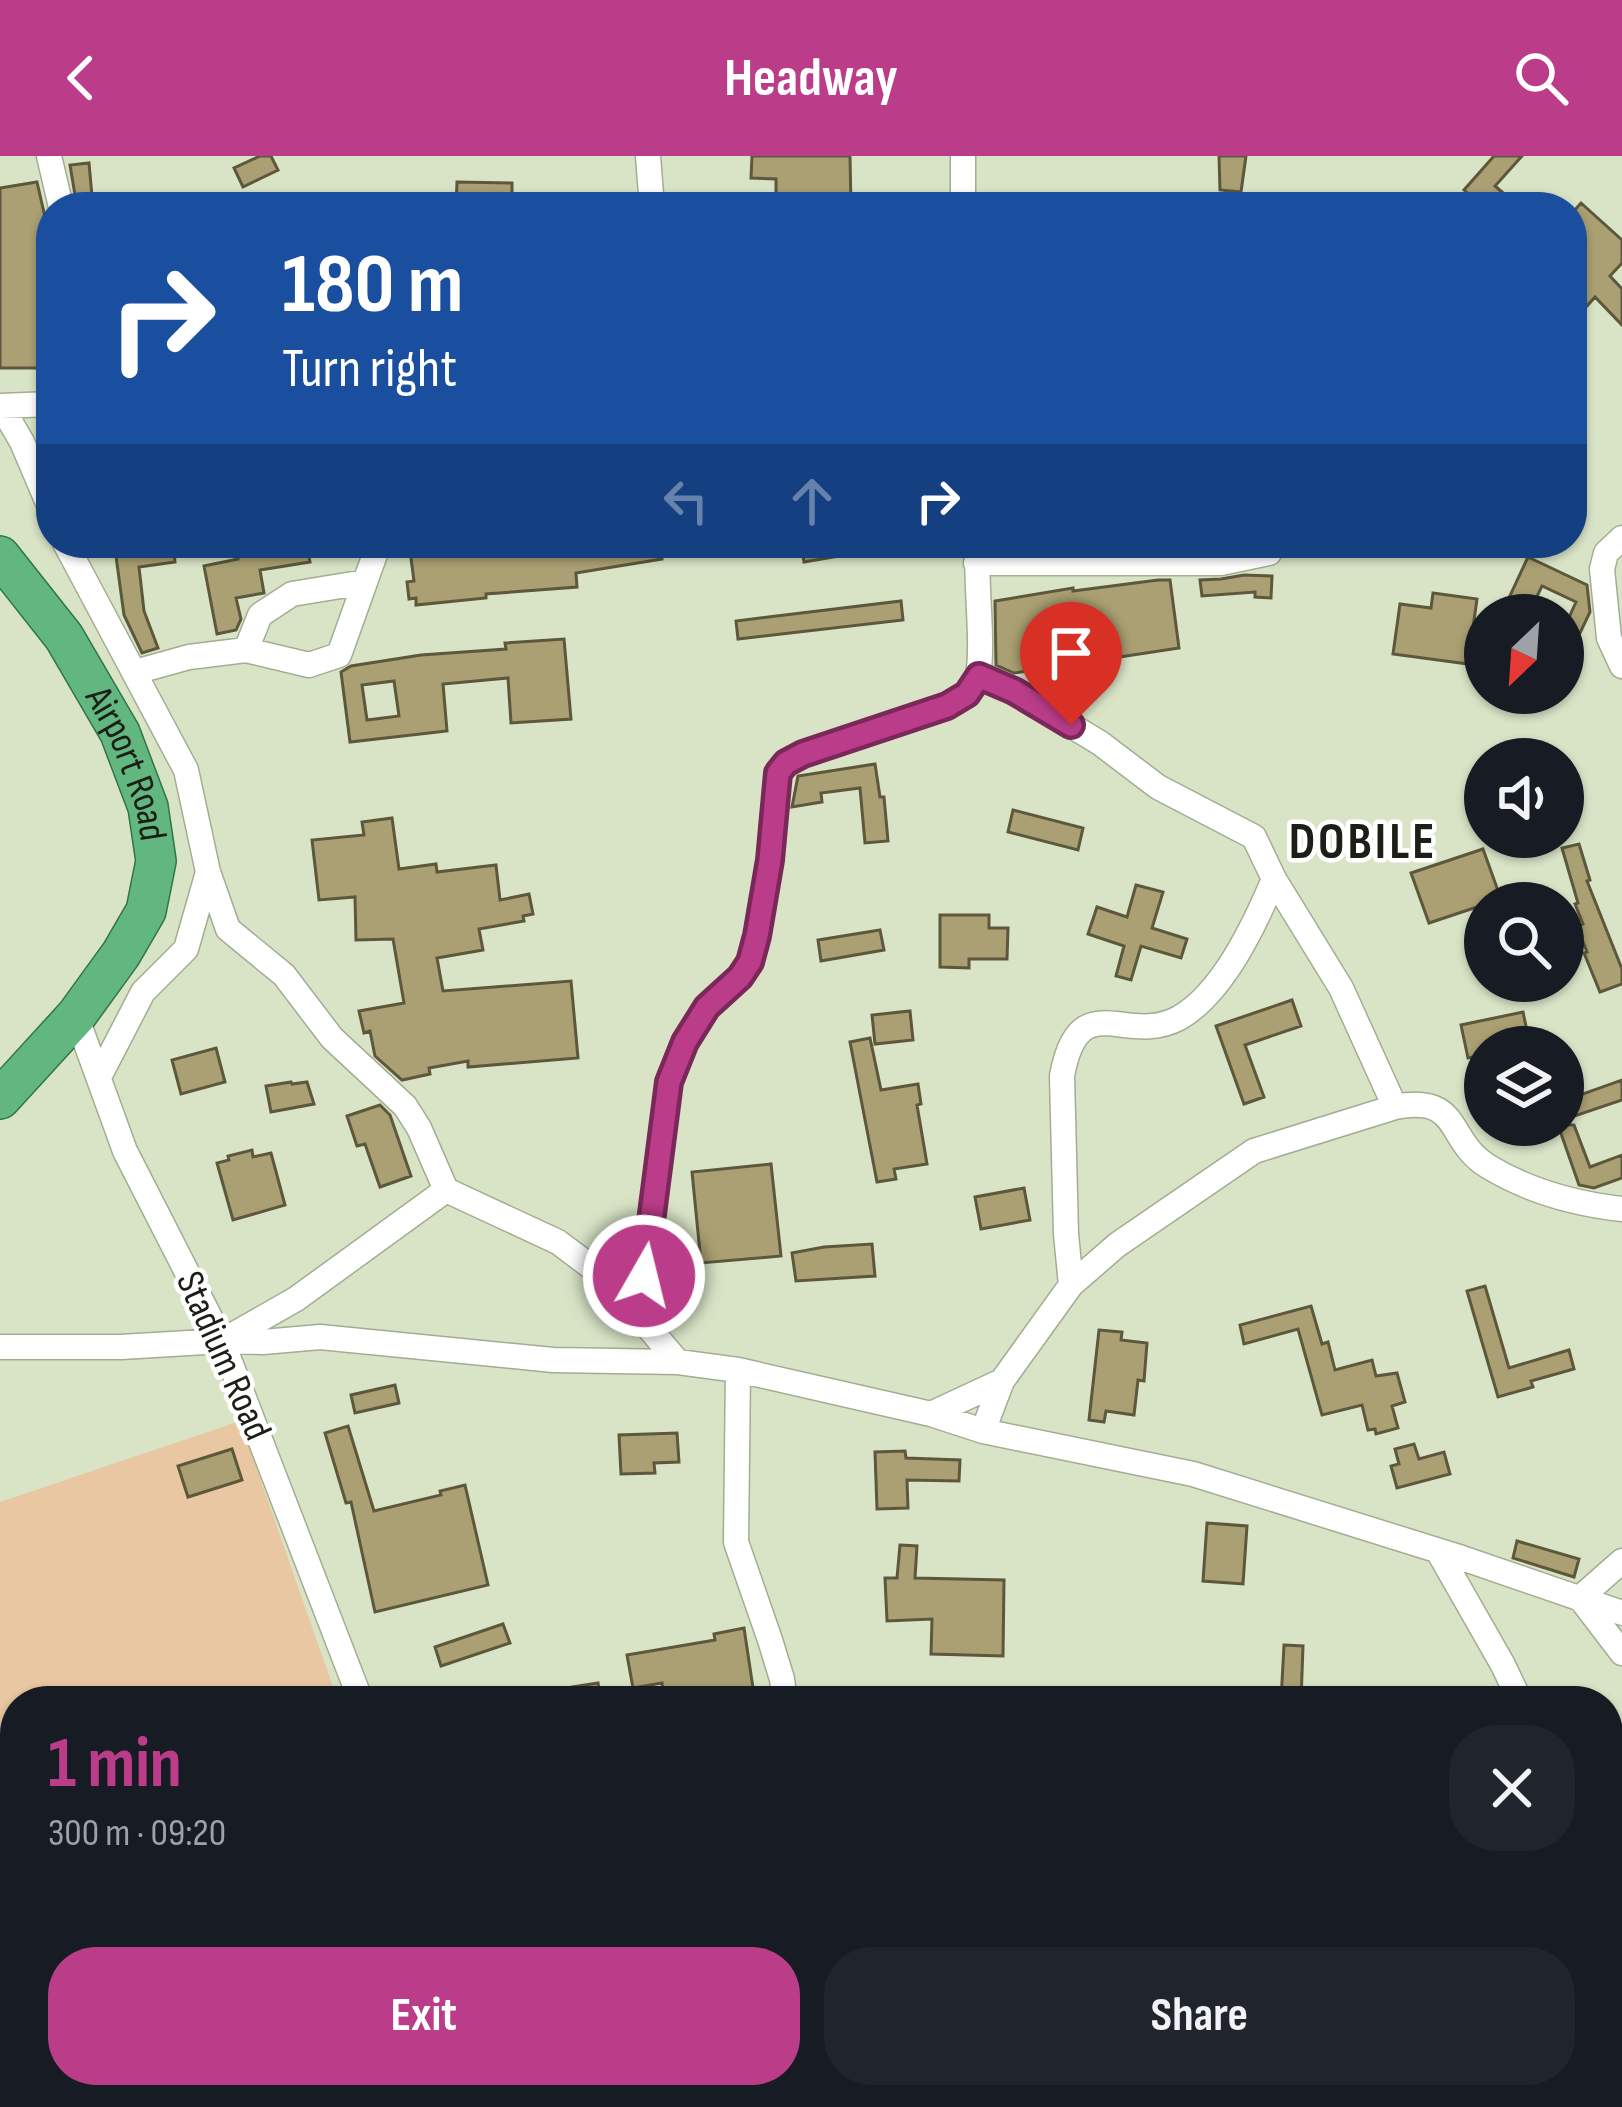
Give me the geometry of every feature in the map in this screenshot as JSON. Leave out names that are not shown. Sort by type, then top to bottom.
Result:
[{"type":"highway","name":"Airport Road","points":[[0,556],[64,637],[120,733],[148,807],[156,860],[146,910],[121,954],[76,1016],[0,1099]]},
{"type":"street","points":[[49,156],[57,192]]},
{"type":"street","points":[[648,156],[651,192]]},
{"type":"street","points":[[963,156],[963,192]]},
{"type":"street","points":[[36,405],[0,406],[36,475]]},
{"type":"street","points":[[1622,538],[1606,554],[1603,569],[1609,638],[1622,666]]},
{"type":"street","points":[[73,558],[186,770],[208,872],[228,929],[284,975],[332,1038],[405,1106],[446,1190],[558,1243],[606,1278],[678,1362]]},
{"type":"street","points":[[135,672],[189,657],[246,650],[309,665],[340,655],[374,558]]},
{"type":"street","points":[[638,1315],[669,1082],[685,1042],[707,1007],[750,962],[770,860],[778,773],[803,754],[947,706],[967,694],[979,676],[977,558]]},
{"type":"street","points":[[1099,558],[1221,563],[1245,558]]},
{"type":"street","points":[[246,650],[260,615],[292,594],[365,583]]},
{"type":"street","points":[[979,676],[1100,742],[1158,787],[1254,837],[1274,879],[1341,988],[1395,1107]]},
{"type":"street","points":[[98,1077],[143,992],[186,949],[208,872]]},
{"type":"street","points":[[1071,1285],[1062,1076],[1066,1052],[1087,1026],[1101,1022],[1147,1027],[1175,1020],[1196,1006],[1240,946],[1274,879]]},
{"type":"street","name":"Stadium Road","points":[[76,1016],[125,1151],[222,1341],[355,1686]]},
{"type":"street","points":[[983,1431],[1002,1381],[1071,1285],[1117,1245],[1254,1151],[1418,1103],[1448,1117],[1469,1150],[1504,1175],[1565,1200],[1622,1209]]},
{"type":"street","points":[[222,1341],[296,1299],[446,1190]]},
{"type":"street","points":[[0,1347],[121,1347],[320,1336],[553,1360],[678,1362],[738,1370],[931,1414],[983,1431],[1193,1474],[1622,1613]]},
{"type":"street","points":[[738,1370],[736,1542],[782,1686]]},
{"type":"street","points":[[931,1414],[1002,1381]]},
{"type":"street","points":[[1438,1550],[1512,1686]]},
{"type":"street","points":[[1580,1598],[1622,1562]]},
{"type":"street","points":[[1580,1598],[1622,1653]]},
{"type":"shaded area","points":[[240,1421],[333,1686],[0,1686],[0,1502]]},
{"type":"building","points":[[271,156],[278,170],[243,187],[234,168]]},
{"type":"building","points":[[752,156],[850,156],[851,192],[776,192],[776,179],[751,178]]},
{"type":"building","points":[[1219,156],[1246,156],[1241,192],[1220,190]]},
{"type":"building","points":[[1494,156],[1522,156],[1495,186],[1502,192],[1464,190]]},
{"type":"building","points":[[89,163],[92,192],[74,192],[70,165]]},
{"type":"building","points":[[37,182],[39,192],[36,368],[0,368],[0,188]]},
{"type":"building","points":[[457,182],[512,183],[512,192],[457,192]]},
{"type":"building","points":[[1587,208],[1622,240],[1622,263],[1610,276],[1622,289],[1622,325],[1595,297],[1587,306]]},
{"type":"building","points":[[116,558],[175,558],[175,562],[139,567],[144,611],[158,648],[142,653],[124,615]]},
{"type":"building","points":[[309,558],[310,562],[260,570],[264,593],[236,598],[241,619],[236,630],[217,634],[204,566],[238,559]]},
{"type":"building","points":[[411,558],[662,559],[576,573],[577,587],[416,605],[416,598],[409,599],[407,582],[414,581]]},
{"type":"building","points":[[1530,558],[1587,585],[1590,612],[1584,625],[1584,594],[1559,594],[1542,586],[1538,594],[1511,594]]},
{"type":"building","points":[[1272,576],[1271,598],[1255,597],[1255,592],[1202,596],[1200,580]]},
{"type":"building","points":[[1170,580],[1179,648],[1014,673],[996,665],[995,601]]},
{"type":"building","points":[[1433,593],[1464,597],[1464,663],[1393,654],[1400,604],[1431,608]]},
{"type":"building","points":[[901,601],[903,620],[738,639],[736,621]]},
{"type":"building","points":[[564,639],[571,719],[511,723],[508,678],[443,684],[447,731],[350,742],[341,672],[351,666],[421,655],[506,649],[505,643]],"holes":[[[394,681],[399,716],[367,720],[362,685]]]},
{"type":"building","points":[[875,764],[888,841],[865,843],[860,788],[821,793],[822,802],[792,807],[798,776]]},
{"type":"building","points":[[1013,810],[1083,828],[1078,850],[1008,832]]},
{"type":"building","points":[[392,818],[399,869],[436,864],[437,872],[496,865],[500,900],[529,894],[533,914],[523,916],[524,921],[479,929],[483,950],[437,958],[443,991],[571,981],[578,1058],[468,1067],[468,1061],[429,1068],[430,1074],[402,1080],[375,1056],[370,1031],[364,1033],[359,1011],[404,1003],[393,939],[356,940],[355,897],[319,900],[312,840],[364,835],[362,822]]},
{"type":"building","points":[[1464,855],[1486,858],[1495,882],[1464,882],[1464,911],[1429,923],[1411,873]]},
{"type":"building","points":[[1565,858],[1583,858],[1587,881],[1622,969],[1622,984],[1600,992],[1584,953],[1584,882],[1572,882]]},
{"type":"building","points":[[1136,885],[1163,892],[1152,928],[1187,939],[1181,958],[1141,946],[1131,980],[1116,976],[1124,946],[1088,934],[1097,907],[1127,917]]},
{"type":"building","points":[[940,915],[989,915],[989,928],[1008,928],[1007,959],[969,959],[969,968],[940,967]]},
{"type":"building","points":[[880,930],[884,950],[821,961],[818,940]]},
{"type":"building","points":[[1292,1000],[1301,1026],[1245,1045],[1264,1097],[1244,1104],[1216,1026]]},
{"type":"building","points":[[910,1011],[913,1040],[875,1044],[872,1015]]},
{"type":"building","points":[[1523,1012],[1526,1026],[1464,1026],[1464,1039],[1461,1025]]},
{"type":"building","points":[[870,1038],[881,1090],[918,1084],[927,1164],[894,1169],[896,1179],[877,1182],[850,1042]]},
{"type":"building","points":[[216,1048],[225,1082],[181,1094],[172,1060]]},
{"type":"building","points":[[1622,1080],[1622,1100],[1584,1113],[1584,1094]]},
{"type":"building","points":[[307,1082],[314,1104],[271,1112],[266,1086]]},
{"type":"building","points":[[380,1105],[390,1115],[411,1176],[380,1187],[365,1144],[357,1146],[347,1116]]},
{"type":"building","points":[[1565,1146],[1582,1146],[1590,1167],[1622,1155],[1622,1178],[1594,1188],[1579,1185]]},
{"type":"building","points":[[252,1150],[253,1157],[271,1153],[285,1205],[233,1220],[217,1163]]},
{"type":"building","points":[[771,1164],[781,1256],[701,1263],[692,1172]]},
{"type":"building","points":[[1024,1188],[1030,1220],[981,1229],[975,1197]]},
{"type":"building","points":[[872,1244],[875,1276],[796,1281],[792,1253]]},
{"type":"building","points":[[1485,1286],[1509,1368],[1569,1350],[1574,1369],[1531,1381],[1533,1387],[1498,1397],[1467,1291]]},
{"type":"building","points":[[1311,1306],[1335,1370],[1372,1360],[1376,1376],[1397,1373],[1405,1402],[1392,1406],[1398,1428],[1376,1434],[1375,1429],[1368,1430],[1362,1405],[1322,1415],[1298,1329],[1244,1344],[1240,1325]]},
{"type":"building","points":[[1099,1330],[1122,1332],[1121,1340],[1147,1343],[1144,1381],[1138,1380],[1134,1415],[1106,1411],[1104,1422],[1089,1420]]},
{"type":"building","points":[[395,1385],[399,1403],[355,1413],[351,1395]]},
{"type":"building","points":[[348,1426],[374,1511],[465,1485],[488,1585],[375,1612],[351,1502],[346,1503],[325,1433]]},
{"type":"building","points":[[677,1433],[679,1462],[654,1463],[655,1473],[621,1474],[619,1435]]},
{"type":"building","points":[[1414,1444],[1419,1459],[1444,1452],[1450,1474],[1397,1488],[1391,1466],[1399,1464],[1395,1449]]},
{"type":"building","points":[[232,1449],[242,1480],[188,1497],[178,1466]]},
{"type":"building","points":[[905,1451],[906,1458],[960,1460],[959,1481],[907,1480],[908,1508],[877,1509],[875,1452]]},
{"type":"building","points":[[1207,1523],[1247,1526],[1243,1584],[1203,1581]]},
{"type":"building","points":[[1517,1541],[1579,1559],[1574,1577],[1513,1558]]},
{"type":"building","points":[[900,1545],[917,1546],[915,1578],[1004,1580],[1003,1656],[931,1654],[932,1619],[887,1621],[885,1578],[897,1578]]},
{"type":"building","points":[[503,1624],[510,1643],[441,1666],[435,1647]]},
{"type":"building","points":[[744,1628],[753,1686],[633,1686],[627,1655],[715,1640],[714,1634]]},
{"type":"building","points":[[1284,1645],[1303,1646],[1302,1686],[1282,1686]]},
{"type":"district","name":"DOBILE","points":[[1363,842]]},
{"type":"route","points":[[644,1276],[669,1082],[685,1042],[707,1007],[750,962],[770,860],[778,773],[803,754],[947,706],[967,694],[979,676],[1071,725]]}]
